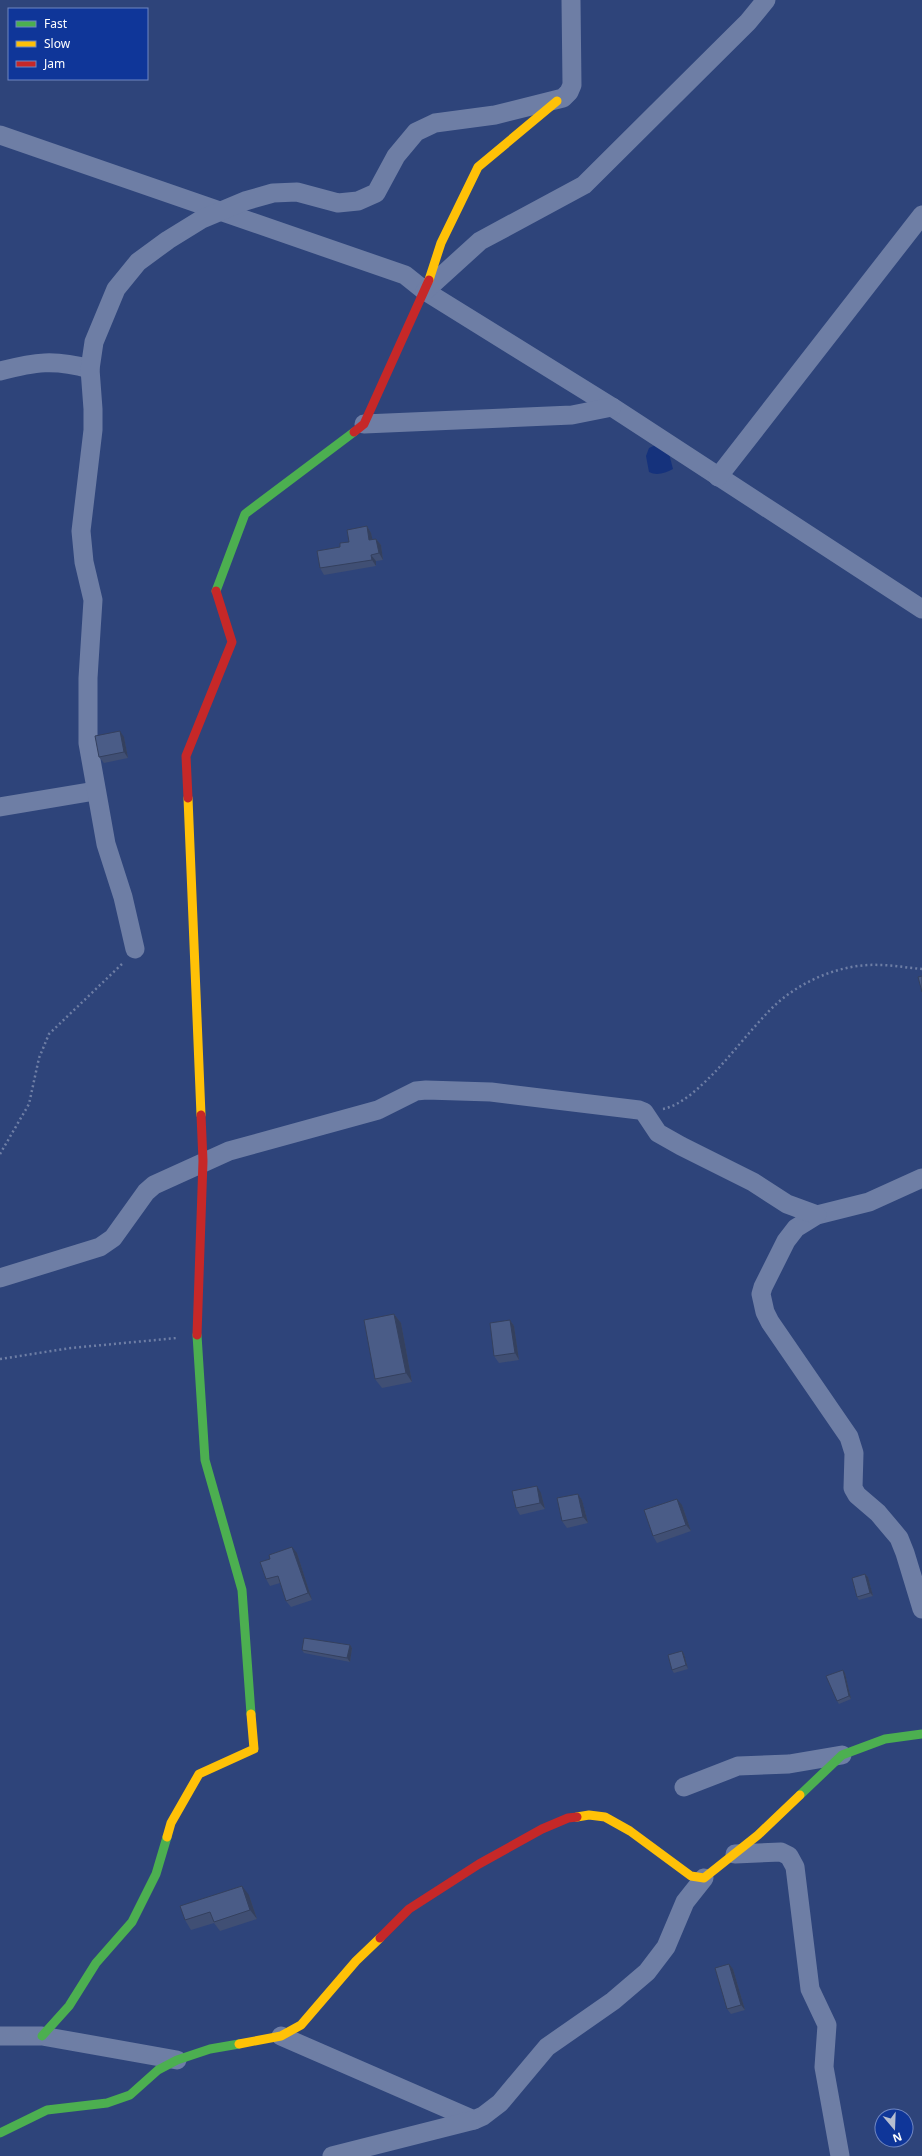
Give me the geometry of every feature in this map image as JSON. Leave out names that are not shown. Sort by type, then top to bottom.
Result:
[{"type":"street","points":[[42,2036],[69,2006],[96,1963],[132,1922],[156,1874],[171,1823],[186,1792],[199,1774],[254,1749],[242,1590],[205,1460],[198,1337],[203,1161],[186,756],[232,642],[216,591],[245,514],[364,424],[425,291],[441,243],[478,167],[569,92],[572,85],[571,0]]},
{"type":"street","points":[[425,291],[480,241],[584,185],[748,22],[766,0]]},
{"type":"street","points":[[135,949],[123,897],[106,844],[95,791],[88,743],[88,678],[93,600],[84,562],[81,531],[93,430],[90,369],[94,342],[116,289],[138,262],[168,240],[202,219],[245,201],[273,193],[296,192],[338,203],[358,201],[376,193],[396,156],[416,132],[427,126],[435,123],[495,115],[557,101]]},
{"type":"street","points":[[0,135],[405,274],[425,291],[612,408],[922,609]]},
{"type":"street","points":[[718,477],[922,215]]},
{"type":"street","points":[[0,371],[42,362],[60,362],[90,369]]},
{"type":"street","points":[[364,424],[572,415],[612,408]]},
{"type":"street","points":[[0,807],[95,791]]},
{"type":"street","points":[[0,1278],[100,1247],[113,1238],[146,1192],[154,1186],[203,1161],[243,1147],[378,1110],[412,1092],[426,1090],[491,1092],[633,1108],[644,1112],[658,1133],[675,1143],[753,1182],[787,1204],[817,1215]]},
{"type":"street","points":[[922,1178],[869,1202],[817,1215],[796,1228],[786,1241],[761,1294],[765,1312],[770,1322],[849,1436],[854,1453],[853,1488],[857,1495],[878,1513],[899,1538],[906,1552],[922,1609]]},
{"type":"street","points":[[684,1787],[738,1766],[789,1764],[842,1755],[885,1739],[922,1734]]},
{"type":"street","points":[[332,2156],[474,2120],[483,2116],[500,2103],[547,2048],[613,2001],[647,1972],[666,1947],[685,1902],[704,1878],[758,1835],[842,1755]]},
{"type":"street","points":[[0,2133],[46,2110],[107,2103],[130,2095],[158,2070],[177,2060],[210,2049],[281,2036],[301,2025],[356,1961],[409,1909],[479,1864],[542,1829],[568,1818],[589,1815],[605,1817],[617,1822],[691,1876],[704,1878]]},
{"type":"street","points":[[735,1854],[781,1852],[789,1856],[795,1867],[810,1989],[827,2026],[824,2067],[840,2156]]},
{"type":"street","points":[[0,2036],[42,2036],[177,2060]]},
{"type":"street","points":[[281,2036],[474,2120]]},
{"type":"path","points":[[0,1154],[29,1104],[39,1058],[49,1034],[117,969],[135,949]]},
{"type":"path","points":[[644,1112],[670,1107],[682,1101],[708,1078],[773,1007],[800,987],[815,979],[844,968],[879,964],[922,969]]},
{"type":"path","points":[[0,1359],[71,1348],[198,1337]]},
{"type":"water","points":[[660,443],[667,446],[673,469],[661,474],[655,474],[649,472],[646,456],[649,448]]},
{"type":"building","points":[[367,526],[369,540],[376,539],[379,553],[371,555],[372,560],[320,568],[317,551],[340,547],[340,543],[349,542],[347,530]]},
{"type":"building","points":[[120,731],[124,752],[99,757],[95,736]]},
{"type":"building","points":[[922,976],[922,992],[918,977]]},
{"type":"building","points":[[394,1314],[406,1373],[375,1379],[364,1320]]},
{"type":"building","points":[[510,1320],[515,1353],[494,1356],[490,1323]]},
{"type":"building","points":[[537,1486],[540,1503],[516,1508],[512,1491]]},
{"type":"building","points":[[578,1494],[583,1517],[562,1521],[557,1498]]},
{"type":"building","points":[[677,1499],[686,1525],[653,1536],[644,1510]]},
{"type":"building","points":[[292,1547],[308,1593],[286,1601],[278,1576],[266,1579],[260,1562],[270,1559],[269,1555]]},
{"type":"building","points":[[865,1574],[870,1593],[857,1597],[852,1578]]},
{"type":"building","points":[[304,1638],[350,1645],[347,1658],[302,1650]]},
{"type":"building","points":[[682,1651],[686,1665],[672,1670],[668,1655]]},
{"type":"building","points":[[843,1670],[849,1696],[837,1701],[826,1676]]},
{"type":"building","points":[[242,1886],[250,1910],[214,1922],[210,1912],[185,1920],[180,1906]]},
{"type":"building","points":[[729,1964],[741,2005],[727,2009],[715,1968]]},
{"type":"traffic: fast","points":[[216,591],[245,514],[354,432]]},
{"type":"traffic: fast","points":[[197,1335],[205,1460],[242,1590],[251,1714]]},
{"type":"traffic: fast","points":[[800,1795],[842,1755],[885,1739],[922,1734]]},
{"type":"traffic: fast","points":[[42,2036],[69,2006],[96,1963],[132,1922],[156,1874],[167,1837]]},
{"type":"traffic: fast","points":[[0,2133],[47,2110],[107,2103],[130,2095],[158,2070],[177,2060],[210,2049],[239,2044]]},
{"type":"traffic: slow","points":[[429,280],[441,243],[478,167],[557,101]]},
{"type":"traffic: slow","points":[[188,798],[201,1115]]},
{"type":"traffic: slow","points":[[167,1837],[171,1823],[199,1774],[254,1749],[251,1714]]},
{"type":"traffic: slow","points":[[577,1817],[589,1815],[605,1817],[630,1831],[691,1876],[704,1878],[758,1835],[800,1795]]},
{"type":"traffic: slow","points":[[239,2044],[281,2036],[301,2025],[356,1961],[380,1938]]},
{"type":"traffic: jam","points":[[354,432],[364,424],[429,280]]},
{"type":"traffic: jam","points":[[188,798],[186,756],[232,642],[216,591]]},
{"type":"traffic: jam","points":[[197,1335],[203,1161],[201,1115]]},
{"type":"traffic: jam","points":[[380,1938],[409,1909],[479,1864],[542,1829],[568,1818],[577,1817]]}]
